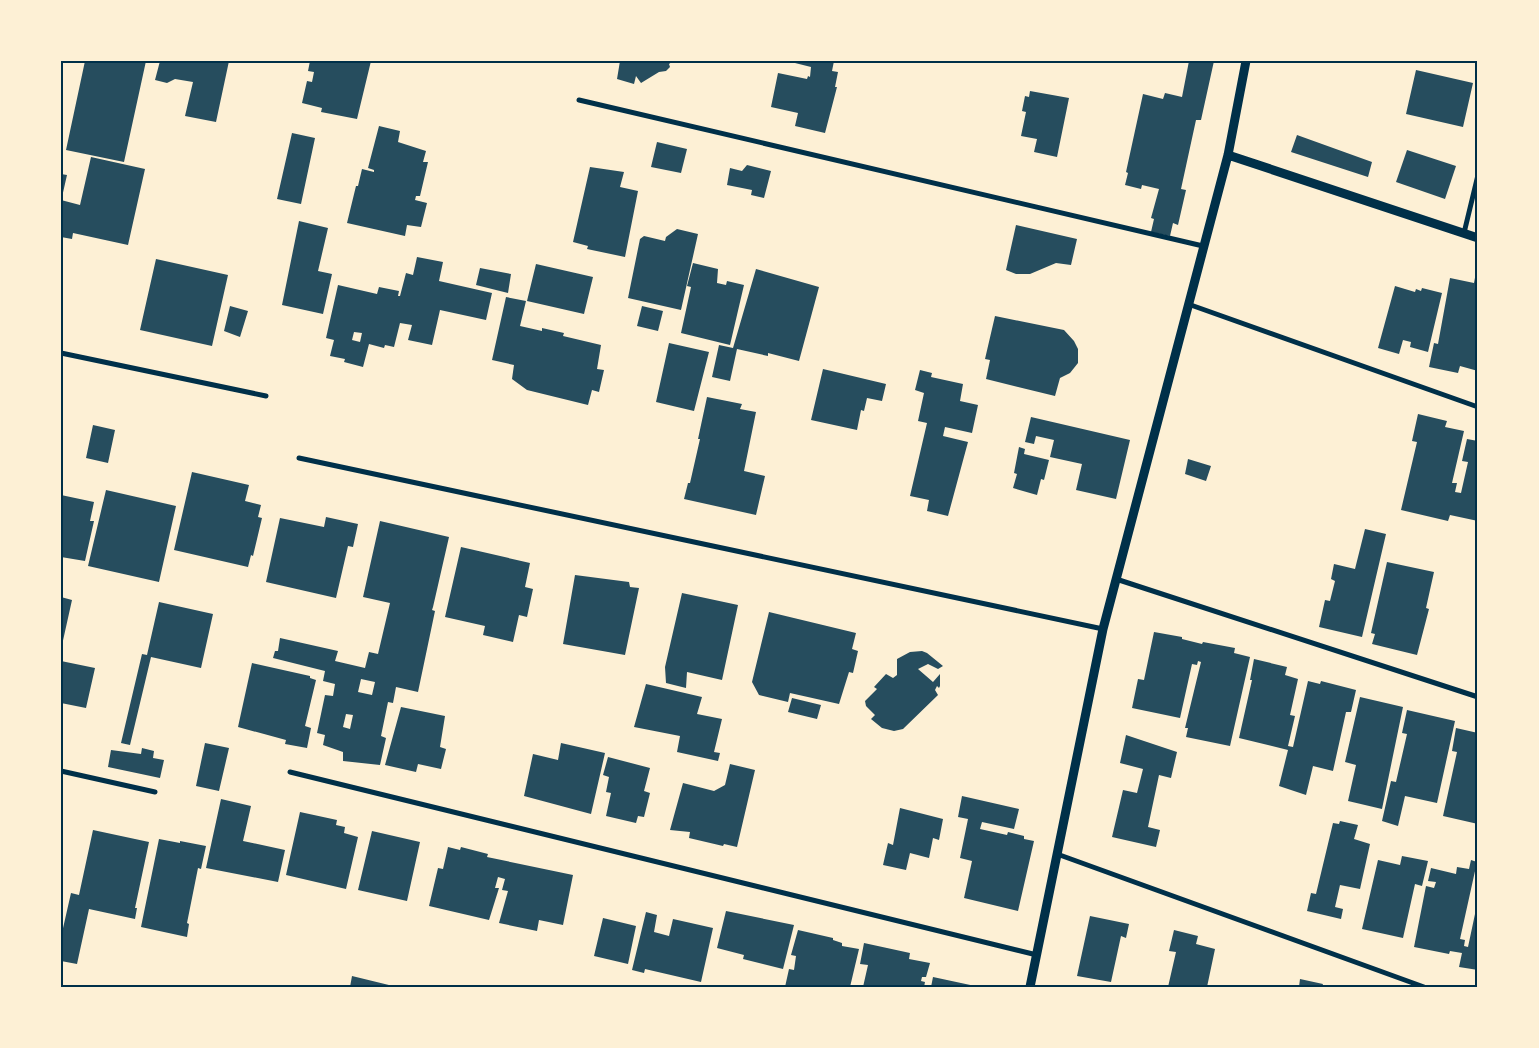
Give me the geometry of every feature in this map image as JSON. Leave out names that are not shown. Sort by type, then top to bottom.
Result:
[{"type":"street","points":[[1030,987],[1103,629],[1228,155],[1246,61]]},
{"type":"street","points":[[579,100],[1203,246]]},
{"type":"street","points":[[1228,155],[1478,238]]},
{"type":"street","points":[[1464,233],[1478,175]]},
{"type":"street","points":[[1188,304],[1478,407]]},
{"type":"street","points":[[61,353],[266,396]]},
{"type":"street","points":[[298,458],[1103,629]]},
{"type":"street","points":[[1116,579],[1478,697]]},
{"type":"street","points":[[61,771],[155,792]]},
{"type":"street","points":[[290,772],[1037,955]]},
{"type":"street","points":[[1057,854],[1424,987]]},
{"type":"building","points":[[85,61],[146,61],[124,162],[66,150]]},
{"type":"building","points":[[160,61],[229,61],[216,122],[185,116],[193,82],[175,79],[167,83],[155,80]]},
{"type":"building","points":[[310,61],[371,61],[357,119],[321,112],[322,108],[302,103],[307,81],[312,82],[314,72],[308,71]]},
{"type":"building","points":[[620,61],[673,61],[669,64],[670,67],[666,71],[659,72],[641,83],[636,76],[634,84],[617,79]]},
{"type":"building","points":[[787,61],[834,61],[832,71],[838,72],[835,87],[837,87],[825,133],[795,126],[798,113],[771,107],[778,73],[807,79],[808,76],[810,77],[811,67]]},
{"type":"building","points":[[1189,61],[1214,61],[1201,120],[1196,120],[1181,189],[1186,190],[1178,225],[1173,223],[1170,236],[1151,232],[1154,219],[1151,218],[1159,189],[1142,185],[1141,189],[1125,185],[1128,173],[1126,172],[1143,94],[1163,99],[1165,93],[1182,97]]},
{"type":"building","points":[[1416,70],[1473,83],[1463,127],[1406,114]]},
{"type":"building","points":[[1030,91],[1069,98],[1057,157],[1034,152],[1037,139],[1021,136],[1026,112],[1022,111],[1025,96],[1029,97]]},
{"type":"building","points":[[379,126],[400,131],[398,142],[426,151],[423,162],[428,162],[420,196],[416,196],[415,200],[427,203],[421,227],[407,225],[405,236],[347,223],[362,169],[374,172],[374,170],[368,168]]},
{"type":"building","points":[[292,133],[315,138],[301,204],[277,199]]},
{"type":"building","points":[[1297,135],[1372,162],[1368,177],[1291,152]]},
{"type":"building","points":[[657,142],[687,149],[681,173],[651,167]]},
{"type":"building","points":[[1407,150],[1456,166],[1445,199],[1396,182]]},
{"type":"building","points":[[91,157],[145,169],[128,245],[73,233],[72,239],[61,237],[61,200],[80,205]]},
{"type":"building","points":[[747,165],[771,171],[764,198],[751,195],[752,190],[727,185],[730,168],[742,171]]},
{"type":"building","points":[[590,167],[624,172],[620,187],[638,191],[625,257],[587,249],[588,246],[573,242]]},
{"type":"building","points":[[61,174],[67,175],[62,197],[61,197]]},
{"type":"building","points":[[299,221],[328,228],[318,271],[332,274],[323,314],[282,305]]},
{"type":"building","points":[[1016,225],[1077,239],[1071,265],[1056,263],[1030,274],[1016,274],[1006,270]]},
{"type":"building","points":[[677,229],[698,234],[681,310],[628,298],[640,239],[644,236],[665,241],[666,237]]},
{"type":"building","points":[[417,257],[443,262],[439,281],[492,293],[486,320],[440,310],[432,345],[408,340],[412,325],[400,323],[394,347],[385,345],[384,348],[369,344],[363,367],[344,362],[345,359],[330,356],[334,340],[326,338],[338,285],[377,294],[379,287],[399,291],[398,296],[400,296],[406,273],[413,275]],"holes":[[[354,332],[362,333],[360,342],[352,340]]]},
{"type":"building","points":[[156,259],[228,275],[212,346],[140,330]]},
{"type":"building","points":[[693,263],[718,269],[717,283],[726,285],[727,281],[744,285],[730,345],[681,333],[691,287],[687,286]]},
{"type":"building","points":[[536,264],[593,277],[584,314],[527,301]]},
{"type":"building","points":[[1477,267],[1478,371],[1460,366],[1458,373],[1429,367],[1434,343],[1438,344],[1450,278],[1474,283]]},
{"type":"building","points":[[480,268],[511,274],[508,293],[476,285]]},
{"type":"building","points":[[756,269],[819,287],[799,361],[768,353],[768,356],[737,349],[730,381],[712,377],[719,345],[733,348]]},
{"type":"building","points":[[1395,286],[1415,292],[1416,289],[1421,291],[1422,288],[1442,293],[1428,352],[1410,347],[1411,342],[1403,340],[1399,354],[1378,348]]},
{"type":"building","points":[[506,297],[526,301],[520,326],[564,333],[563,336],[601,345],[597,369],[604,370],[599,392],[592,390],[588,405],[527,390],[512,379],[514,365],[492,360]]},
{"type":"building","points":[[230,306],[248,311],[240,337],[224,331]]},
{"type":"building","points":[[642,306],[663,311],[658,331],[637,326]]},
{"type":"building","points":[[995,316],[1064,330],[1074,341],[1078,349],[1078,363],[1070,373],[1060,378],[1055,396],[986,379],[990,360],[985,359]]},
{"type":"building","points":[[669,343],[709,352],[694,411],[656,402]]},
{"type":"building","points":[[823,369],[886,384],[882,401],[867,398],[864,411],[861,410],[857,430],[811,420]]},
{"type":"building","points":[[920,370],[932,373],[931,377],[963,384],[960,401],[978,405],[972,433],[945,427],[943,436],[968,442],[948,516],[927,511],[929,500],[910,496],[927,423],[918,421],[924,393],[915,390]]},
{"type":"building","points":[[707,397],[742,404],[740,409],[756,412],[744,471],[765,476],[756,515],[684,499],[688,483],[690,483],[700,439],[698,439]]},
{"type":"building","points":[[1418,414],[1447,421],[1445,427],[1464,431],[1452,483],[1457,483],[1455,492],[1461,493],[1468,462],[1462,461],[1467,439],[1478,441],[1478,521],[1450,515],[1448,521],[1401,510],[1417,442],[1412,441]]},
{"type":"building","points":[[1031,417],[1130,440],[1116,499],[1076,490],[1082,464],[1050,457],[1054,440],[1036,436],[1034,444],[1025,442]]},
{"type":"building","points":[[93,425],[115,430],[108,463],[86,458]]},
{"type":"building","points":[[1019,447],[1025,449],[1024,454],[1049,460],[1044,480],[1041,479],[1037,495],[1013,488],[1017,474],[1014,473]]},
{"type":"building","points":[[1188,459],[1211,466],[1206,481],[1185,474]]},
{"type":"building","points":[[192,472],[249,485],[245,501],[261,505],[258,517],[262,518],[253,556],[251,555],[248,567],[174,550]]},
{"type":"building","points":[[106,490],[176,506],[159,582],[88,566]]},
{"type":"building","points":[[61,495],[94,502],[90,521],[94,521],[85,561],[61,557]]},
{"type":"building","points":[[326,517],[358,524],[353,547],[348,546],[336,598],[266,582],[280,518],[324,527]]},
{"type":"building","points":[[380,521],[449,537],[432,610],[435,611],[418,692],[396,687],[393,703],[388,702],[381,736],[386,738],[380,765],[343,761],[343,752],[323,745],[325,735],[317,733],[325,695],[333,696],[335,684],[323,681],[325,671],[273,658],[275,651],[278,651],[280,638],[338,651],[335,661],[365,668],[369,652],[378,654],[390,603],[363,597]],"holes":[[[361,679],[375,682],[372,695],[358,692]],[[346,714],[353,715],[350,729],[343,727]]]},
{"type":"building","points":[[1365,529],[1386,534],[1362,637],[1319,627],[1325,600],[1330,601],[1335,581],[1331,579],[1334,564],[1355,569]]},
{"type":"building","points":[[461,547],[530,563],[525,587],[533,589],[527,617],[519,615],[513,642],[483,635],[485,626],[445,617]]},
{"type":"building","points":[[1387,562],[1434,572],[1426,608],[1429,609],[1417,655],[1372,644],[1375,634],[1371,633]]},
{"type":"building","points":[[575,575],[629,582],[630,587],[639,588],[625,655],[563,644]]},
{"type":"building","points":[[682,593],[738,605],[722,680],[687,672],[686,688],[666,683],[665,667]]},
{"type":"building","points":[[61,597],[72,600],[62,645],[61,645]]},
{"type":"building","points":[[159,602],[213,614],[201,668],[151,657],[130,745],[121,743],[142,654],[147,655]]},
{"type":"building","points":[[769,612],[856,633],[852,649],[858,651],[853,673],[849,672],[839,704],[790,693],[788,702],[759,695],[752,682]]},
{"type":"building","points":[[1154,632],[1182,637],[1182,639],[1202,644],[1203,642],[1235,648],[1234,653],[1250,657],[1230,746],[1186,737],[1188,728],[1185,728],[1201,662],[1198,661],[1197,665],[1192,664],[1180,718],[1132,708],[1138,679],[1144,680]]},
{"type":"building","points":[[922,651],[943,666],[938,669],[928,664],[918,669],[933,682],[940,674],[940,686],[939,688],[937,686],[935,690],[938,695],[903,729],[894,731],[882,728],[871,719],[875,715],[866,706],[865,701],[877,689],[874,687],[886,674],[893,678],[897,675],[897,659],[910,652]]},
{"type":"building","points":[[1254,659],[1287,667],[1285,675],[1298,679],[1290,715],[1295,716],[1288,746],[1293,747],[1308,681],[1320,684],[1321,681],[1356,690],[1351,712],[1346,712],[1333,771],[1313,766],[1306,795],[1279,786],[1288,750],[1239,738],[1252,680],[1250,680]]},
{"type":"building","points":[[61,661],[95,668],[86,708],[61,703]]},
{"type":"building","points":[[252,663],[310,676],[310,678],[316,680],[305,726],[311,728],[307,748],[285,744],[286,740],[238,727]]},
{"type":"building","points":[[646,684],[702,697],[697,714],[722,719],[714,752],[720,753],[718,761],[677,752],[680,736],[634,727]]},
{"type":"building","points":[[1360,697],[1403,707],[1382,809],[1348,801],[1356,765],[1345,762]]},
{"type":"building","points":[[792,698],[821,705],[817,719],[788,712]]},
{"type":"building","points":[[401,707],[445,716],[440,747],[446,749],[441,769],[418,764],[416,772],[385,765]]},
{"type":"building","points":[[1407,710],[1455,721],[1437,803],[1405,796],[1398,826],[1382,821],[1391,781],[1396,782],[1407,734],[1402,733]]},
{"type":"building","points":[[1456,728],[1478,733],[1478,824],[1443,816],[1457,752],[1452,751]]},
{"type":"building","points":[[1126,735],[1177,752],[1171,778],[1159,775],[1148,827],[1160,830],[1156,847],[1112,837],[1123,790],[1137,793],[1143,769],[1120,763]]},
{"type":"building","points":[[205,743],[229,748],[219,791],[196,786]]},
{"type":"building","points":[[561,743],[605,753],[591,814],[524,796],[533,754],[558,760]]},
{"type":"building","points":[[142,748],[154,751],[153,758],[164,760],[160,778],[108,767],[111,750],[141,754]]},
{"type":"building","points":[[608,757],[650,768],[644,791],[650,793],[644,817],[638,816],[636,823],[606,816],[611,793],[606,792],[609,777],[603,775]]},
{"type":"building","points":[[730,764],[755,770],[737,847],[724,844],[723,846],[689,838],[690,832],[670,830],[683,783],[714,791],[725,785]]},
{"type":"building","points":[[962,796],[1019,809],[1014,829],[982,822],[980,829],[1007,835],[1008,832],[1034,841],[1018,911],[964,898],[972,861],[960,858],[968,819],[958,817]]},
{"type":"building","points":[[221,799],[251,806],[243,841],[285,850],[278,882],[206,868]]},
{"type":"building","points":[[900,808],[943,819],[939,840],[933,838],[929,858],[910,853],[906,870],[883,865],[888,843],[893,845]]},
{"type":"building","points":[[300,812],[337,820],[336,825],[345,827],[344,833],[358,837],[346,889],[286,875]]},
{"type":"building","points":[[1340,821],[1358,825],[1354,839],[1370,844],[1360,889],[1340,885],[1335,907],[1343,909],[1341,919],[1307,911],[1311,893],[1316,894],[1333,823],[1339,824]]},
{"type":"building","points":[[93,830],[149,842],[135,908],[137,908],[135,919],[89,909],[77,964],[61,961],[61,937],[71,893],[79,895]]},
{"type":"building","points":[[372,831],[420,842],[407,901],[358,890]]},
{"type":"building","points":[[159,839],[206,846],[201,869],[198,868],[187,923],[189,924],[187,937],[141,927]]},
{"type":"building","points":[[448,847],[460,850],[461,847],[488,854],[487,857],[573,875],[563,925],[539,920],[537,931],[499,923],[508,891],[502,890],[505,879],[498,877],[495,888],[499,888],[489,920],[429,906],[438,868],[443,869]]},
{"type":"building","points":[[1402,856],[1428,861],[1422,886],[1415,884],[1403,938],[1362,929],[1378,860],[1400,865]]},
{"type":"building","points":[[1471,860],[1477,862],[1460,939],[1465,940],[1464,946],[1468,947],[1475,914],[1478,915],[1478,970],[1459,967],[1462,953],[1450,951],[1449,954],[1414,947],[1426,886],[1434,888],[1436,882],[1428,881],[1431,868],[1456,874],[1457,867],[1469,869]]},
{"type":"building","points":[[726,911],[794,925],[783,969],[743,959],[744,955],[717,948]]},
{"type":"building","points":[[646,912],[657,915],[654,932],[669,936],[673,919],[713,928],[701,982],[645,969],[644,973],[632,970]]},
{"type":"building","points":[[1090,916],[1129,924],[1126,938],[1121,936],[1111,982],[1077,976]]},
{"type":"building","points":[[603,918],[636,926],[628,964],[594,956]]},
{"type":"building","points":[[798,930],[833,938],[833,940],[842,943],[842,946],[859,949],[850,987],[785,987],[789,969],[794,970],[796,956],[791,955]]},
{"type":"building","points":[[1174,930],[1198,936],[1196,944],[1215,949],[1207,987],[1168,987],[1176,952],[1169,951]]},
{"type":"building","points":[[864,943],[910,953],[909,959],[930,963],[926,977],[922,977],[921,981],[925,982],[924,987],[863,987],[868,965],[860,964]]},
{"type":"building","points":[[352,976],[393,986],[393,987],[350,987]]},
{"type":"building","points":[[933,977],[975,986],[975,987],[931,987]]},
{"type":"building","points":[[1300,979],[1323,984],[1322,987],[1299,987]]}]
